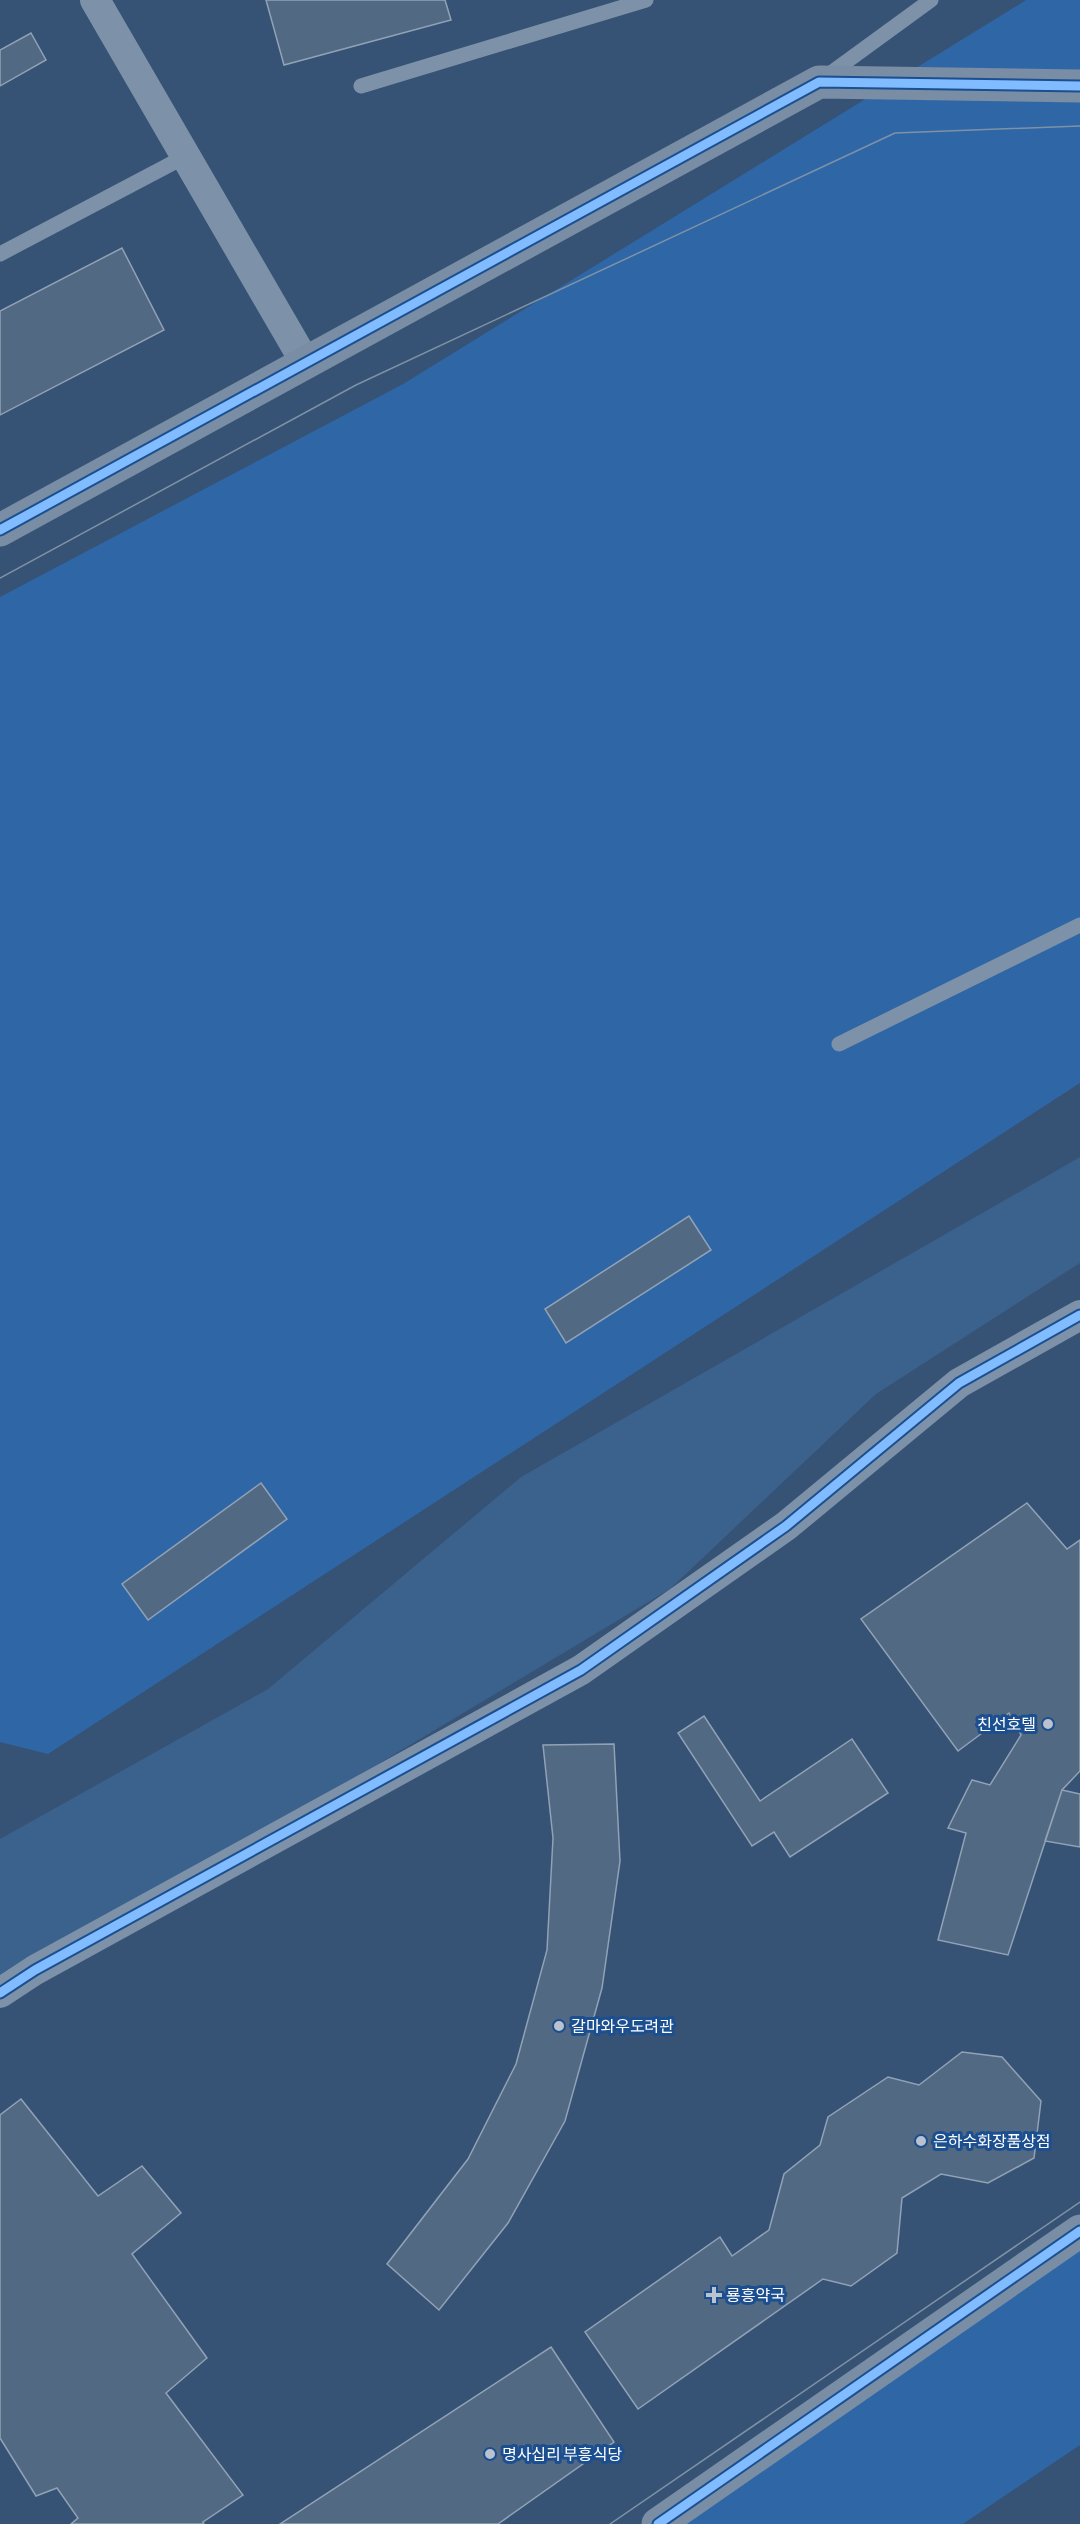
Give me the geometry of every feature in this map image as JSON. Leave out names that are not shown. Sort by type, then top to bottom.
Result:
[{"type":"street","points":[[95,0],[305,362]]},
{"type":"street","points":[[0,530],[819,82],[1080,86]]},
{"type":"street","points":[[0,1993],[56,1959],[581,1670],[786,1526],[958,1383],[1080,1315]]},
{"type":"street","points":[[658,2524],[1080,2231]]},
{"type":"lane","points":[[361,86],[646,0]]},
{"type":"lane","points":[[819,82],[931,0]]},
{"type":"lane","points":[[0,254],[186,156]]},
{"type":"lane","points":[[839,1044],[1080,925]]},
{"type":"shaded area","points":[[1026,0],[1080,0],[1080,1083],[48,1754],[0,1742],[0,597],[403,384]]},
{"type":"shaded area","points":[[1080,1157],[1080,1263],[876,1394],[670,1589],[0,1991],[0,1839],[268,1689],[521,1477]]},
{"type":"shaded area","points":[[1080,2231],[1080,2445],[963,2524],[658,2524]]},
{"type":"building","points":[[266,0],[445,0],[451,20],[284,65]]},
{"type":"building","points":[[31,33],[46,60],[0,86],[0,50]]},
{"type":"building","points":[[122,248],[164,330],[0,415],[0,311]]},
{"type":"building","points":[[689,1216],[711,1250],[566,1343],[545,1309]]},
{"type":"building","points":[[261,1483],[287,1519],[148,1620],[122,1584]]},
{"type":"building","name":"친선호텔","points":[[1027,1503],[1067,1549],[1080,1540],[1080,1771],[1062,1790],[1008,1955],[938,1940],[966,1833],[948,1828],[972,1780],[990,1785],[1021,1735],[1009,1713],[958,1751],[861,1619]]},
{"type":"building","points":[[704,1716],[760,1801],[852,1739],[888,1793],[790,1857],[774,1832],[752,1846],[678,1733]]},
{"type":"building","name":"갈마와우도려관","points":[[614,1744],[620,1861],[602,1988],[565,2121],[508,2223],[439,2310],[387,2264],[468,2159],[516,2064],[547,1950],[553,1838],[543,1745]]},
{"type":"building","points":[[1062,1790],[1080,1794],[1080,1847],[1045,1841]]},
{"type":"building","points":[[962,2052],[1002,2057],[1041,2101],[1034,2158],[988,2183],[941,2174],[902,2198],[897,2253],[851,2286],[823,2279],[638,2409],[585,2332],[720,2237],[732,2256],[769,2230],[784,2174],[820,2145],[828,2117],[888,2077],[919,2085]]},
{"type":"building","points":[[21,2099],[98,2196],[142,2166],[181,2213],[132,2254],[207,2358],[166,2393],[243,2495],[203,2522],[204,2524],[71,2524],[78,2518],[57,2488],[36,2496],[0,2438],[0,2115]]},
{"type":"building","points":[[551,2347],[614,2442],[498,2524],[280,2524]]},
{"type":"tram line","points":[[0,578],[356,385],[895,133],[1080,126]]},
{"type":"tram line","points":[[610,2524],[1080,2202]]},
{"type":"cycle path","points":[[0,530],[819,82],[1080,86]]},
{"type":"cycle path","points":[[0,1993],[35,1970],[581,1670],[786,1526],[959,1383],[1080,1315]]},
{"type":"cycle path","points":[[658,2524],[1080,2231]]},
{"type":"place","name":"친선호텔","points":[[1048,1724]]},
{"type":"place","name":"갈마와우도려관","points":[[559,2026]]},
{"type":"place","name":"은하수화장품상점","points":[[921,2141]]},
{"type":"place","name":"룡흥약국","points":[[714,2295]]},
{"type":"place","name":"명사십리 부흥식당","points":[[490,2454]]}]
